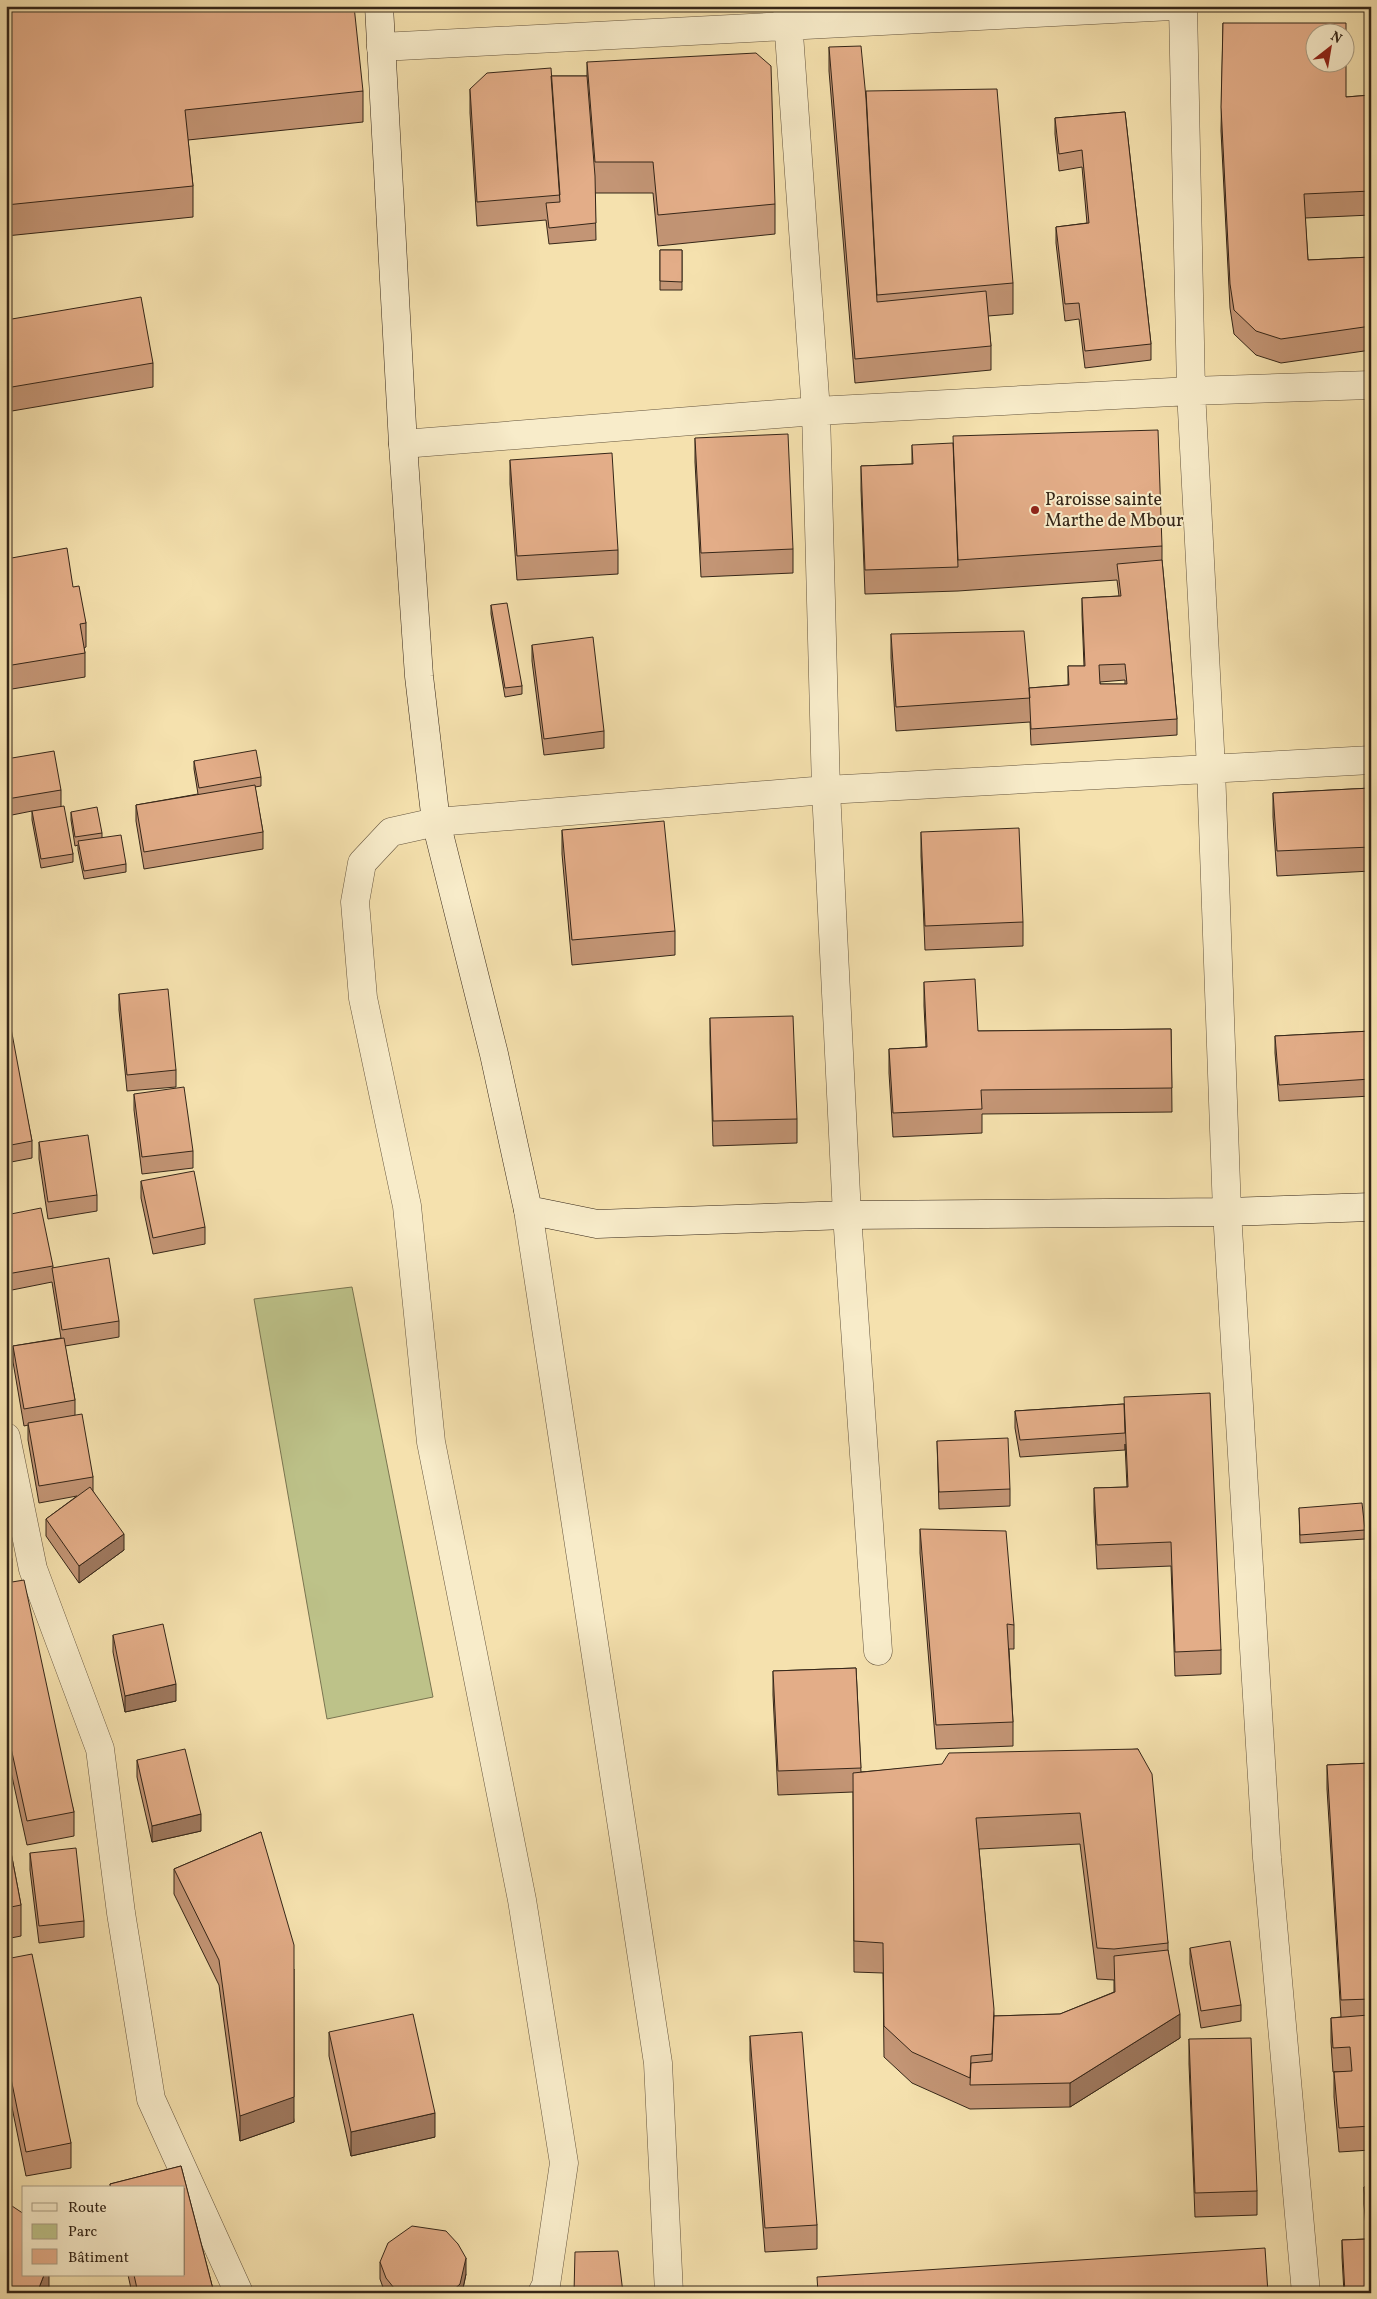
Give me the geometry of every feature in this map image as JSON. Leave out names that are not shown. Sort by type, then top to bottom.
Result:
[{"type":"street","points":[[379,6],[403,444],[419,676],[436,822],[494,1054],[528,1210],[658,2063],[669,2293]]},
{"type":"street","points":[[381,47],[788,16],[1172,6]]},
{"type":"street","points":[[1183,6],[1191,391],[1211,768],[1227,1212],[1268,1858],[1306,2293]]},
{"type":"street","points":[[788,16],[816,411],[826,790],[847,1215],[878,1651]]},
{"type":"street","points":[[403,444],[816,411],[1191,391],[1371,385]]},
{"type":"street","points":[[542,2293],[546,2285],[564,2163],[522,1900],[431,1442],[407,1206],[364,998],[355,902],[362,862],[391,832],[436,822],[826,790],[1371,760]]},
{"type":"street","points":[[528,1210],[596,1224],[847,1215],[1227,1212],[1371,1207]]},
{"type":"street","points":[[6,1436],[32,1569],[100,1749],[121,1913],[151,2099],[239,2293]]},
{"type":"green space","points":[[352,1287],[433,1697],[327,1719],[254,1299]]},
{"type":"building","points":[[6,6],[354,6],[363,91],[185,110],[193,186],[6,205]]},
{"type":"building","points":[[1223,23],[1304,23],[1304,72],[1346,72],[1346,97],[1371,95],[1371,191],[1304,194],[1308,260],[1371,257],[1371,326],[1281,339],[1256,331],[1234,310],[1230,284],[1221,107]]},
{"type":"building","points":[[861,46],[866,98],[877,302],[986,291],[991,346],[855,359],[829,47]]},
{"type":"building","points":[[756,53],[771,66],[775,204],[658,215],[653,162],[595,162],[587,62]]},
{"type":"building","points":[[551,68],[560,195],[477,202],[470,89],[487,73]]},
{"type":"building","points":[[551,76],[587,76],[595,176],[596,223],[549,228],[546,203],[560,202]]},
{"type":"building","points":[[997,89],[1013,283],[877,295],[866,91]]},
{"type":"building","points":[[1125,112],[1151,344],[1085,351],[1079,303],[1065,304],[1056,227],[1089,223],[1082,150],[1059,154],[1055,118]]},
{"type":"building","points":[[660,250],[682,250],[682,282],[660,281]]},
{"type":"building","points":[[141,297],[153,363],[6,388],[6,320]]},
{"type":"building","points":[[1158,430],[1162,546],[958,560],[953,436]]},
{"type":"building","points":[[788,434],[793,549],[701,553],[695,438]]},
{"type":"building","points":[[953,443],[958,567],[865,570],[861,466],[913,464],[912,445]]},
{"type":"building","points":[[612,453],[618,550],[517,556],[510,460]]},
{"type":"building","points":[[67,548],[73,587],[79,586],[86,623],[80,624],[85,653],[6,666],[6,559]]},
{"type":"building","points":[[1162,560],[1177,719],[1031,729],[1029,688],[1069,685],[1068,666],[1085,666],[1082,598],[1121,596],[1117,564]],"holes":[[[1125,664],[1127,684],[1100,684],[1099,665]]]},
{"type":"building","points":[[507,603],[522,686],[505,688],[491,605]]},
{"type":"building","points":[[1024,631],[1030,698],[896,707],[891,634]]},
{"type":"building","points":[[593,637],[604,731],[544,739],[532,645]]},
{"type":"building","points":[[256,750],[261,777],[199,788],[194,761]]},
{"type":"building","points":[[54,751],[61,790],[7,799],[6,759]]},
{"type":"building","points":[[255,785],[263,832],[144,852],[136,805]]},
{"type":"building","points":[[1371,788],[1371,847],[1277,851],[1273,793]]},
{"type":"building","points":[[64,806],[73,854],[41,859],[32,811]]},
{"type":"building","points":[[97,807],[102,833],[75,837],[71,812]]},
{"type":"building","points":[[664,821],[675,931],[572,940],[562,830]]},
{"type":"building","points":[[1019,828],[1023,922],[925,926],[921,832]]},
{"type":"building","points":[[121,835],[126,864],[84,871],[78,841]]},
{"type":"building","points":[[975,979],[978,1031],[1171,1029],[1172,1088],[981,1090],[982,1109],[893,1113],[889,1049],[927,1047],[924,982]]},
{"type":"building","points":[[168,989],[176,1070],[127,1075],[119,994]]},
{"type":"building","points":[[6,1012],[8,1012],[32,1141],[6,1146]]},
{"type":"building","points":[[793,1016],[797,1119],[713,1121],[710,1018]]},
{"type":"building","points":[[1371,1031],[1371,1079],[1279,1085],[1275,1036]]},
{"type":"building","points":[[184,1087],[193,1151],[142,1157],[134,1094]]},
{"type":"building","points":[[88,1135],[97,1195],[48,1202],[39,1142]]},
{"type":"building","points":[[194,1171],[205,1227],[153,1238],[141,1181]]},
{"type":"building","points":[[41,1208],[53,1266],[7,1274],[6,1215]]},
{"type":"building","points":[[109,1258],[119,1321],[62,1330],[52,1268]]},
{"type":"building","points":[[64,1338],[75,1400],[24,1409],[13,1346]]},
{"type":"building","points":[[1210,1393],[1221,1650],[1175,1652],[1171,1542],[1097,1545],[1094,1488],[1128,1487],[1124,1397]]},
{"type":"building","points":[[1124,1404],[1125,1433],[1020,1440],[1015,1411]]},
{"type":"building","points":[[82,1414],[93,1477],[39,1486],[28,1423]]},
{"type":"building","points":[[1008,1438],[1010,1489],[939,1492],[937,1441]]},
{"type":"building","points":[[90,1487],[124,1534],[79,1566],[46,1519]]},
{"type":"building","points":[[1362,1503],[1365,1530],[1300,1535],[1299,1508]]},
{"type":"building","points":[[920,1529],[1006,1531],[1014,1625],[1007,1624],[1013,1722],[936,1725]]},
{"type":"building","points":[[6,1539],[12,1559],[6,1560]]},
{"type":"building","points":[[24,1580],[74,1812],[27,1821],[6,1725],[6,1583]]},
{"type":"building","points":[[163,1624],[176,1684],[125,1696],[113,1635]]},
{"type":"building","points":[[856,1668],[861,1768],[778,1771],[773,1671]]},
{"type":"building","points":[[185,1749],[201,1814],[152,1826],[137,1760]]},
{"type":"building","points":[[1138,1749],[1152,1774],[1168,1943],[1114,1949],[1097,1948],[1080,1813],[976,1818],[994,2009],[992,2054],[971,2056],[970,2078],[912,2052],[884,2026],[883,1943],[854,1941],[853,1773],[942,1764],[949,1753]]},
{"type":"building","points":[[1371,1763],[1371,1999],[1341,2000],[1327,1765]]},
{"type":"building","points":[[6,1826],[21,1905],[6,1908]]},
{"type":"building","points":[[261,1832],[294,1945],[294,2097],[240,2116],[219,1960],[174,1869]]},
{"type":"building","points":[[76,1848],[84,1921],[39,1926],[30,1853]]},
{"type":"building","points":[[1230,1941],[1241,2005],[1201,2011],[1190,1948]]},
{"type":"building","points":[[1168,1950],[1180,2014],[1070,2083],[970,2085],[971,2063],[992,2061],[994,2016],[1060,2014],[1115,1992],[1114,1956]]},
{"type":"building","points":[[32,1954],[71,2143],[26,2152],[6,2054],[6,1959]]},
{"type":"building","points":[[413,2014],[435,2113],[351,2132],[329,2032]]},
{"type":"building","points":[[1369,2015],[1371,2029],[1371,2126],[1339,2128],[1334,2072],[1352,2071],[1350,2047],[1333,2048],[1331,2018]]},
{"type":"building","points":[[802,2032],[817,2225],[765,2228],[750,2036]]},
{"type":"building","points":[[1251,2038],[1257,2191],[1195,2193],[1189,2039]]},
{"type":"building","points":[[181,2166],[214,2293],[138,2293],[134,2276],[185,2276],[185,2186],[110,2186],[110,2184]]},
{"type":"building","points":[[1364,2187],[1371,2187],[1371,2293],[1345,2293],[1342,2240],[1368,2239]]},
{"type":"building","points":[[6,2202],[22,2213],[22,2276],[44,2276],[37,2293],[6,2293]]},
{"type":"building","points":[[412,2226],[446,2231],[458,2244],[466,2258],[460,2284],[450,2293],[398,2293],[386,2278],[380,2262],[388,2243]]},
{"type":"building","points":[[1265,2248],[1268,2293],[818,2293],[817,2277]]},
{"type":"building","points":[[618,2251],[623,2293],[574,2293],[575,2252]]},
{"type":"place","name":"Paroisse sainte Marthe de Mbour","points":[[1035,510]]}]
